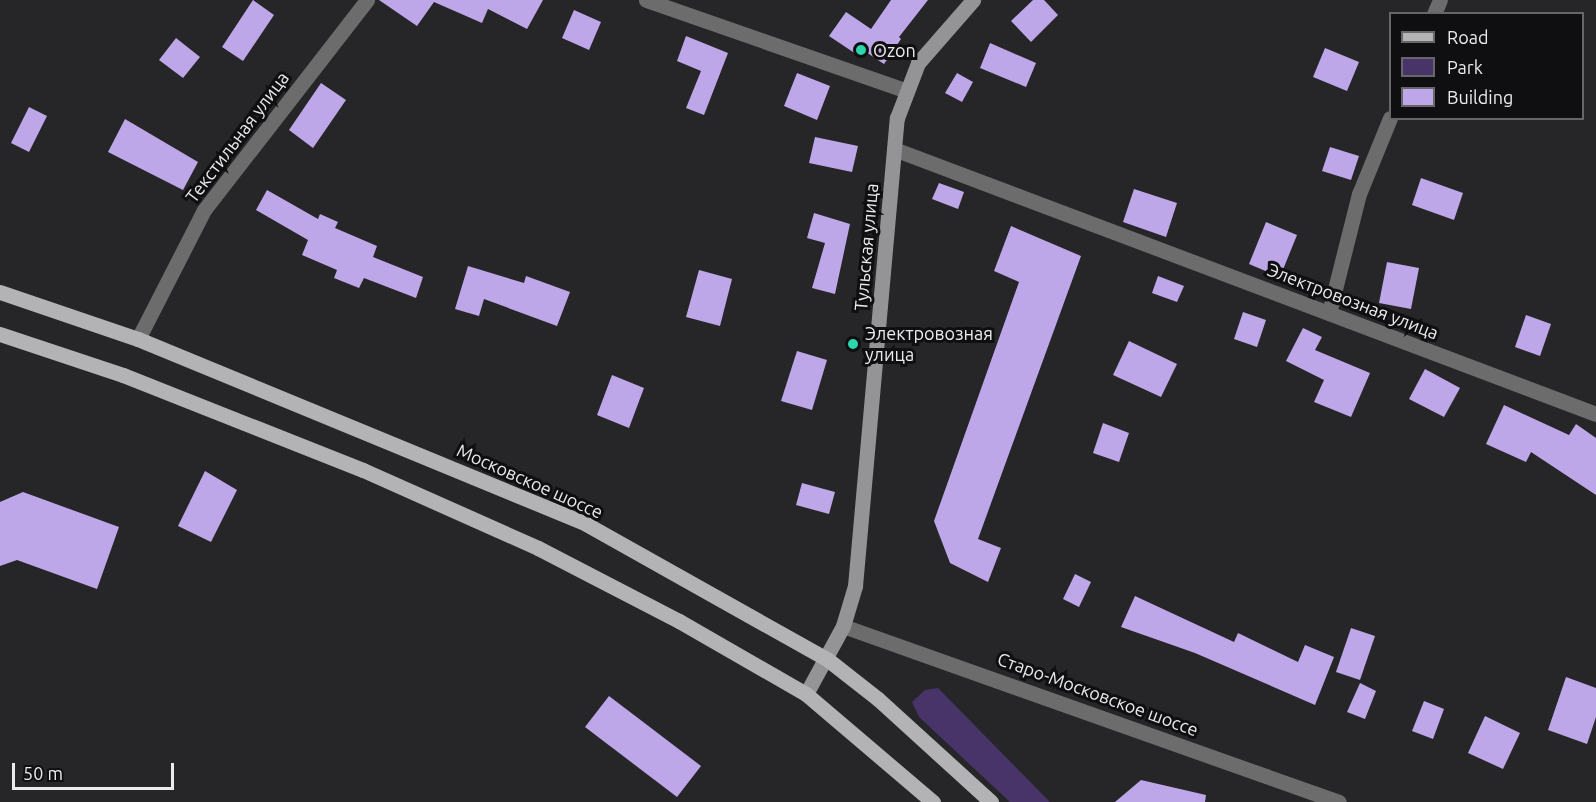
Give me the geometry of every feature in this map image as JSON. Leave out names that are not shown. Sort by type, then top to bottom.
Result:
[{"type":"main road","name":"Тульская улица","points":[[806,694],[843,626],[858,563],[897,118],[905,90],[918,63],[973,0]]},
{"type":"main road","name":"Московское шоссе","points":[[0,292],[138,339],[586,525],[826,659],[878,699],[991,802]]},
{"type":"main road","points":[[0,334],[123,375],[341,462],[516,538],[680,621],[806,694],[933,802]]},
{"type":"street","name":"Текстильная улица","points":[[138,339],[204,210],[367,0]]},
{"type":"street","points":[[646,0],[905,90]]},
{"type":"street","points":[[1329,313],[1359,194],[1389,120]]},
{"type":"street","name":"Электровозная улица","points":[[894,149],[1596,414]]},
{"type":"street","name":"Старо-Московское шоссе","points":[[843,626],[1339,802]]},
{"type":"green space","points":[[938,688],[1050,802],[1010,802],[919,717],[912,702],[925,690]]},
{"type":"building","points":[[253,0],[274,15],[243,61],[222,47]]},
{"type":"building","points":[[379,0],[543,0],[527,29],[488,9],[482,23],[434,2],[417,26]]},
{"type":"building","points":[[891,0],[928,0],[899,37],[901,39],[884,64],[863,50],[859,56],[829,36],[846,12],[871,29]]},
{"type":"building","points":[[1033,0],[1044,0],[1058,15],[1031,42],[1011,21]]},
{"type":"building","points":[[574,10],[601,22],[589,50],[562,38]]},
{"type":"building","points":[[686,36],[728,53],[704,115],[686,108],[701,71],[677,61]]},
{"type":"building","points":[[176,38],[200,57],[183,78],[159,60]]},
{"type":"building","points":[[990,43],[1036,63],[1026,87],[980,68]]},
{"type":"building","points":[[1325,48],[1359,62],[1347,91],[1313,77]]},
{"type":"building","points":[[797,73],[830,86],[817,120],[784,106]]},
{"type":"building","points":[[957,73],[973,82],[962,102],[945,93]]},
{"type":"building","points":[[321,83],[346,100],[313,148],[289,130]]},
{"type":"building","points":[[29,107],[47,116],[29,152],[11,143]]},
{"type":"building","points":[[125,119],[198,162],[183,190],[108,152]]},
{"type":"building","points":[[815,137],[858,146],[852,172],[809,163]]},
{"type":"building","points":[[1330,147],[1359,156],[1351,180],[1322,171]]},
{"type":"building","points":[[1421,178],[1463,193],[1454,220],[1412,205]]},
{"type":"building","points":[[939,183],[964,192],[958,209],[932,199]]},
{"type":"building","points":[[1134,189],[1177,203],[1166,237],[1123,222]]},
{"type":"building","points":[[267,190],[318,219],[320,214],[338,222],[335,228],[377,246],[373,257],[423,277],[416,298],[364,278],[359,288],[334,278],[337,270],[302,255],[308,240],[256,210]]},
{"type":"building","points":[[814,213],[850,224],[835,294],[812,288],[825,243],[807,238]]},
{"type":"building","points":[[1266,222],[1297,235],[1280,277],[1249,264]]},
{"type":"building","points":[[1011,226],[1081,256],[978,539],[1001,548],[988,582],[950,563],[934,521],[1019,282],[994,271]]},
{"type":"building","points":[[1387,262],[1419,268],[1411,309],[1379,303]]},
{"type":"building","points":[[468,266],[524,283],[526,276],[570,292],[557,326],[484,299],[479,316],[455,309]]},
{"type":"building","points":[[699,270],[732,279],[720,326],[686,317]]},
{"type":"building","points":[[1158,276],[1184,286],[1177,302],[1152,293]]},
{"type":"building","points":[[1243,312],[1266,320],[1257,347],[1234,339]]},
{"type":"building","points":[[1526,315],[1551,324],[1540,356],[1515,347]]},
{"type":"building","points":[[1303,328],[1322,337],[1315,350],[1370,373],[1351,417],[1314,402],[1324,380],[1286,361]]},
{"type":"building","points":[[1129,341],[1177,364],[1161,397],[1113,375]]},
{"type":"building","points":[[797,351],[827,360],[812,410],[781,401]]},
{"type":"building","points":[[1425,369],[1460,388],[1444,417],[1409,399]]},
{"type":"building","points":[[612,375],[644,388],[629,428],[597,415]]},
{"type":"building","points":[[1504,405],[1569,435],[1576,424],[1596,438],[1596,495],[1531,452],[1526,462],[1486,444]]},
{"type":"building","points":[[1103,423],[1129,433],[1119,462],[1093,453]]},
{"type":"building","points":[[205,471],[237,490],[211,542],[178,526]]},
{"type":"building","points":[[802,483],[835,492],[829,514],[796,505]]},
{"type":"building","points":[[23,492],[119,527],[97,589],[17,560],[0,566],[0,502]]},
{"type":"building","points":[[1075,574],[1091,582],[1079,607],[1063,599]]},
{"type":"building","points":[[1135,596],[1234,642],[1238,633],[1298,662],[1305,645],[1334,657],[1315,705],[1195,653],[1121,627]]},
{"type":"building","points":[[1351,628],[1375,636],[1360,680],[1336,672]]},
{"type":"building","points":[[1566,677],[1596,688],[1596,717],[1587,744],[1548,730]]},
{"type":"building","points":[[1360,683],[1376,691],[1365,719],[1347,712]]},
{"type":"building","points":[[609,696],[701,766],[677,797],[585,727]]},
{"type":"building","points":[[1424,701],[1444,709],[1433,739],[1412,731]]},
{"type":"building","points":[[1485,716],[1520,733],[1503,769],[1468,753]]},
{"type":"building","points":[[1141,780],[1206,795],[1205,802],[1115,802]]},
{"type":"place","name":"Ozon","points":[[861,50]]},
{"type":"place","name":"Электровозная улица","points":[[853,344]]}]
